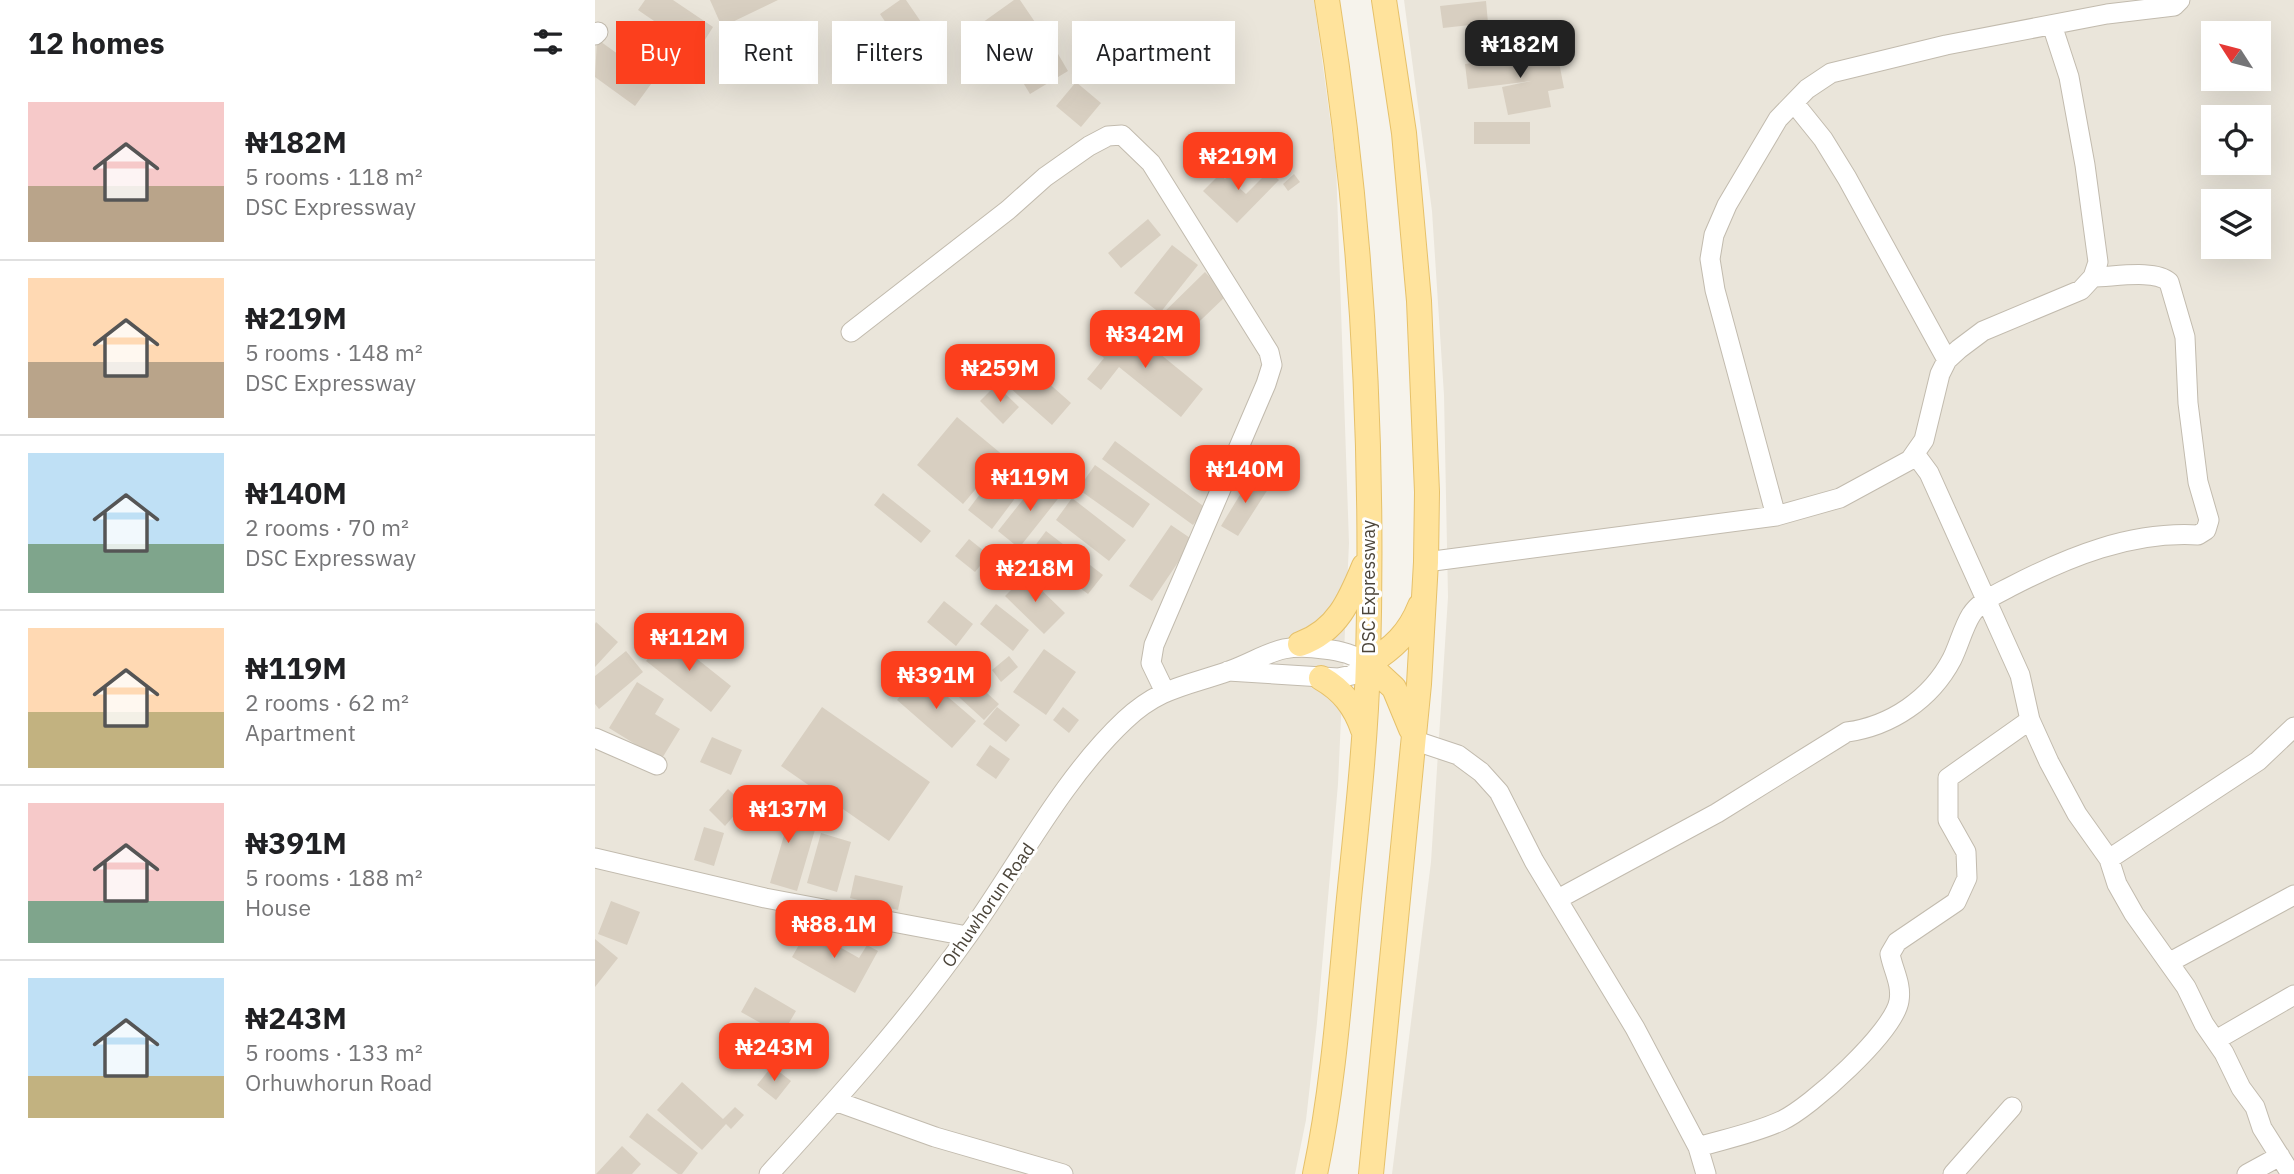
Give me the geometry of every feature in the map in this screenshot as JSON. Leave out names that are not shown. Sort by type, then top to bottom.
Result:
[{"type":"main road","name":"DSC Expressway","points":[[1315,1174],[1345,939],[1368,664],[1370,463],[1360,268],[1343,98],[1327,0]]},
{"type":"main road","points":[[1371,1174],[1413,740],[1425,592],[1427,492],[1419,301],[1404,133],[1384,0]]},
{"type":"main road","points":[[1300,645],[1314,640],[1337,620],[1368,556]]},
{"type":"main road","points":[[1413,740],[1410,722],[1394,688],[1368,664],[1401,640],[1410,628],[1425,592]]},
{"type":"main road","points":[[1321,678],[1335,686],[1347,698],[1364,733]]},
{"type":"main road","points":[[1321,1142],[1321,1174]]},
{"type":"street","points":[[1776,516],[1715,290],[1710,259],[1714,235],[1727,205],[1778,119],[1807,89],[1831,73],[1946,45],[2107,14],[2174,6],[2180,0]]},
{"type":"street","points":[[1426,562],[1776,516],[1840,498],[1910,460],[1924,440],[1940,374],[1947,360],[1983,331],[2081,290],[2093,277],[2098,261],[2085,165],[2070,77],[2052,25]]},
{"type":"street","points":[[1794,103],[1829,148],[1947,360]]},
{"type":"street","points":[[852,332],[1008,210],[1045,177],[1089,146],[1108,136],[1122,135],[1136,146],[1162,181],[1269,352],[1272,365],[1154,645],[1151,663],[1165,692]]},
{"type":"street","points":[[1558,898],[1717,813],[1847,732],[1863,730],[1902,713],[1937,684],[1951,661],[1972,614],[1987,599],[2047,567],[2087,552],[2133,540],[2198,535],[2206,530],[2209,520],[2198,482],[2188,403],[2185,337],[2169,282],[2162,276],[2151,275],[2093,277]]},
{"type":"street","points":[[1915,454],[1929,473],[1987,599],[2020,675],[2030,720],[2077,814],[2109,859],[2117,884],[2134,914],[2186,987],[2204,1024],[2291,1174]]},
{"type":"street","points":[[1300,645],[1356,655],[1368,664],[1352,675],[1321,678],[1229,671],[1265,653],[1300,645]]},
{"type":"street","name":"Orhuwhorun Road","points":[[769,1174],[912,1010],[967,936],[1075,778],[1102,744],[1126,719],[1165,692],[1193,680],[1229,671]]},
{"type":"street","points":[[1698,1147],[1780,1122],[1807,1107],[1890,1023],[1899,1004],[1901,988],[1890,954],[1897,942],[1956,902],[1967,878],[1966,852],[1948,820],[1948,778],[2030,720]]},
{"type":"street","points":[[2109,859],[2258,761],[2294,727]]},
{"type":"street","points":[[595,738],[657,765]]},
{"type":"street","points":[[1413,740],[1458,755],[1481,772],[1499,792],[1534,861],[1635,1028],[1698,1147],[1706,1174]]},
{"type":"street","points":[[595,858],[765,898],[967,936]]},
{"type":"street","points":[[2170,962],[2294,895]]},
{"type":"street","points":[[2215,1040],[2294,995]]},
{"type":"street","points":[[835,1101],[935,1137],[1063,1174]]},
{"type":"street","points":[[1953,1174],[2012,1107]]},
{"type":"street","points":[[2247,1174],[2280,1156]]},
{"type":"shaded area","points":[[595,0],[1314,0],[1336,163],[1349,543],[1338,784],[1317,1023],[1306,1120],[1295,1174],[595,1174]]},
{"type":"shaded area","points":[[1404,0],[2294,0],[2294,1174],[1392,1174],[1431,862],[1448,597],[1444,395],[1432,211]]},
{"type":"building","points":[[645,0],[673,0],[704,21],[654,21],[638,10]]},
{"type":"building","points":[[710,0],[778,0],[734,21],[719,21]]},
{"type":"building","points":[[900,0],[906,0],[920,21],[885,21],[880,14]]},
{"type":"building","points":[[1014,0],[1020,0],[1034,21],[985,21]]},
{"type":"building","points":[[1486,1],[1488,23],[1443,28],[1440,6]]},
{"type":"building","points":[[705,22],[713,27],[705,40]]},
{"type":"building","points":[[597,39],[616,53],[616,84],[651,84],[635,106],[595,77]]},
{"type":"building","points":[[1557,52],[1564,88],[1548,91],[1551,107],[1508,115],[1502,87],[1531,81],[1468,89],[1465,64]]},
{"type":"building","points":[[1058,54],[1068,71],[1058,77]]},
{"type":"building","points":[[1024,84],[1047,84],[1030,94]]},
{"type":"building","points":[[1074,84],[1078,84],[1101,103],[1081,127],[1056,106]]},
{"type":"building","points":[[1474,122],[1530,122],[1530,144],[1474,144]]},
{"type":"building","points":[[1241,162],[1250,170],[1236,185],[1246,194],[1269,171],[1279,180],[1237,223],[1203,191],[1220,174],[1225,179]]},
{"type":"building","points":[[1294,174],[1300,182],[1288,191],[1283,184]]},
{"type":"building","points":[[1148,219],[1161,235],[1121,268],[1108,253]]},
{"type":"building","points":[[1172,245],[1198,265],[1160,313],[1134,293]]},
{"type":"building","points":[[1205,272],[1227,295],[1178,342],[1156,320]]},
{"type":"building","points":[[1122,323],[1203,389],[1181,417],[1119,367],[1101,390],[1087,379],[1104,358],[1098,353]]},
{"type":"building","points":[[1019,357],[1071,403],[1052,425],[1000,379]]},
{"type":"building","points":[[996,385],[1019,407],[1003,424],[980,401]]},
{"type":"building","points":[[957,417],[1004,456],[963,504],[917,465]]},
{"type":"building","points":[[1115,441],[1206,508],[1193,525],[1102,459]]},
{"type":"building","points":[[1010,454],[1034,473],[992,529],[968,510]]},
{"type":"building","points":[[1095,465],[1150,504],[1133,528],[1078,489]]},
{"type":"building","points":[[1252,475],[1270,486],[1238,536],[1221,526]]},
{"type":"building","points":[[1040,478],[1061,495],[1019,548],[998,531]]},
{"type":"building","points":[[883,493],[931,531],[921,543],[874,505]]},
{"type":"building","points":[[1072,498],[1126,540],[1109,561],[1056,520]]},
{"type":"building","points":[[1171,525],[1193,540],[1152,601],[1129,586]]},
{"type":"building","points":[[1046,531],[1103,575],[1088,594],[1031,551]]},
{"type":"building","points":[[969,539],[989,555],[975,572],[955,556]]},
{"type":"building","points":[[1026,575],[1065,613],[1044,634],[1005,596]]},
{"type":"building","points":[[944,601],[973,624],[956,646],[927,622]]},
{"type":"building","points":[[996,604],[1029,630],[1013,651],[980,624]]},
{"type":"building","points":[[596,622],[618,642],[595,667],[595,624]]},
{"type":"building","points":[[667,635],[731,686],[711,712],[646,661]]},
{"type":"building","points":[[1044,649],[1076,672],[1046,715],[1013,692]]},
{"type":"building","points":[[626,651],[643,672],[599,709],[595,704],[595,676]]},
{"type":"building","points":[[1009,656],[1018,667],[1001,682],[992,670]]},
{"type":"building","points":[[952,661],[999,704],[984,720],[937,677]]},
{"type":"building","points":[[920,673],[976,721],[952,748],[897,700]]},
{"type":"building","points":[[637,682],[664,699],[655,714],[680,729],[661,760],[609,728]]},
{"type":"building","points":[[822,707],[930,782],[889,841],[781,766]]},
{"type":"building","points":[[997,707],[1020,725],[1006,742],[983,724]]},
{"type":"building","points":[[1063,707],[1079,720],[1069,733],[1053,720]]},
{"type":"building","points":[[712,737],[742,750],[731,775],[700,762]]},
{"type":"building","points":[[990,745],[1010,759],[996,779],[976,765]]},
{"type":"building","points":[[728,789],[744,804],[725,826],[709,810]]},
{"type":"building","points":[[756,805],[817,823],[797,891],[770,883],[785,832],[751,823]]},
{"type":"building","points":[[704,827],[724,833],[714,866],[694,860]]},
{"type":"building","points":[[821,833],[851,842],[837,892],[807,883]]},
{"type":"building","points":[[855,875],[903,886],[898,910],[850,898]]},
{"type":"building","points":[[611,901],[640,912],[627,945],[598,934]]},
{"type":"building","points":[[808,929],[859,958],[867,945],[878,951],[855,993],[792,957]]},
{"type":"building","points":[[595,939],[618,958],[595,987]]},
{"type":"building","points":[[755,987],[796,1011],[782,1035],[741,1012]]},
{"type":"building","points":[[772,1066],[791,1081],[776,1100],[757,1085]]},
{"type":"building","points":[[682,1082],[723,1119],[735,1107],[744,1115],[731,1129],[726,1124],[702,1150],[657,1110]]},
{"type":"building","points":[[647,1113],[698,1153],[682,1174],[678,1174],[629,1137]]},
{"type":"building","points":[[622,1146],[641,1164],[632,1174],[596,1174]]}]
